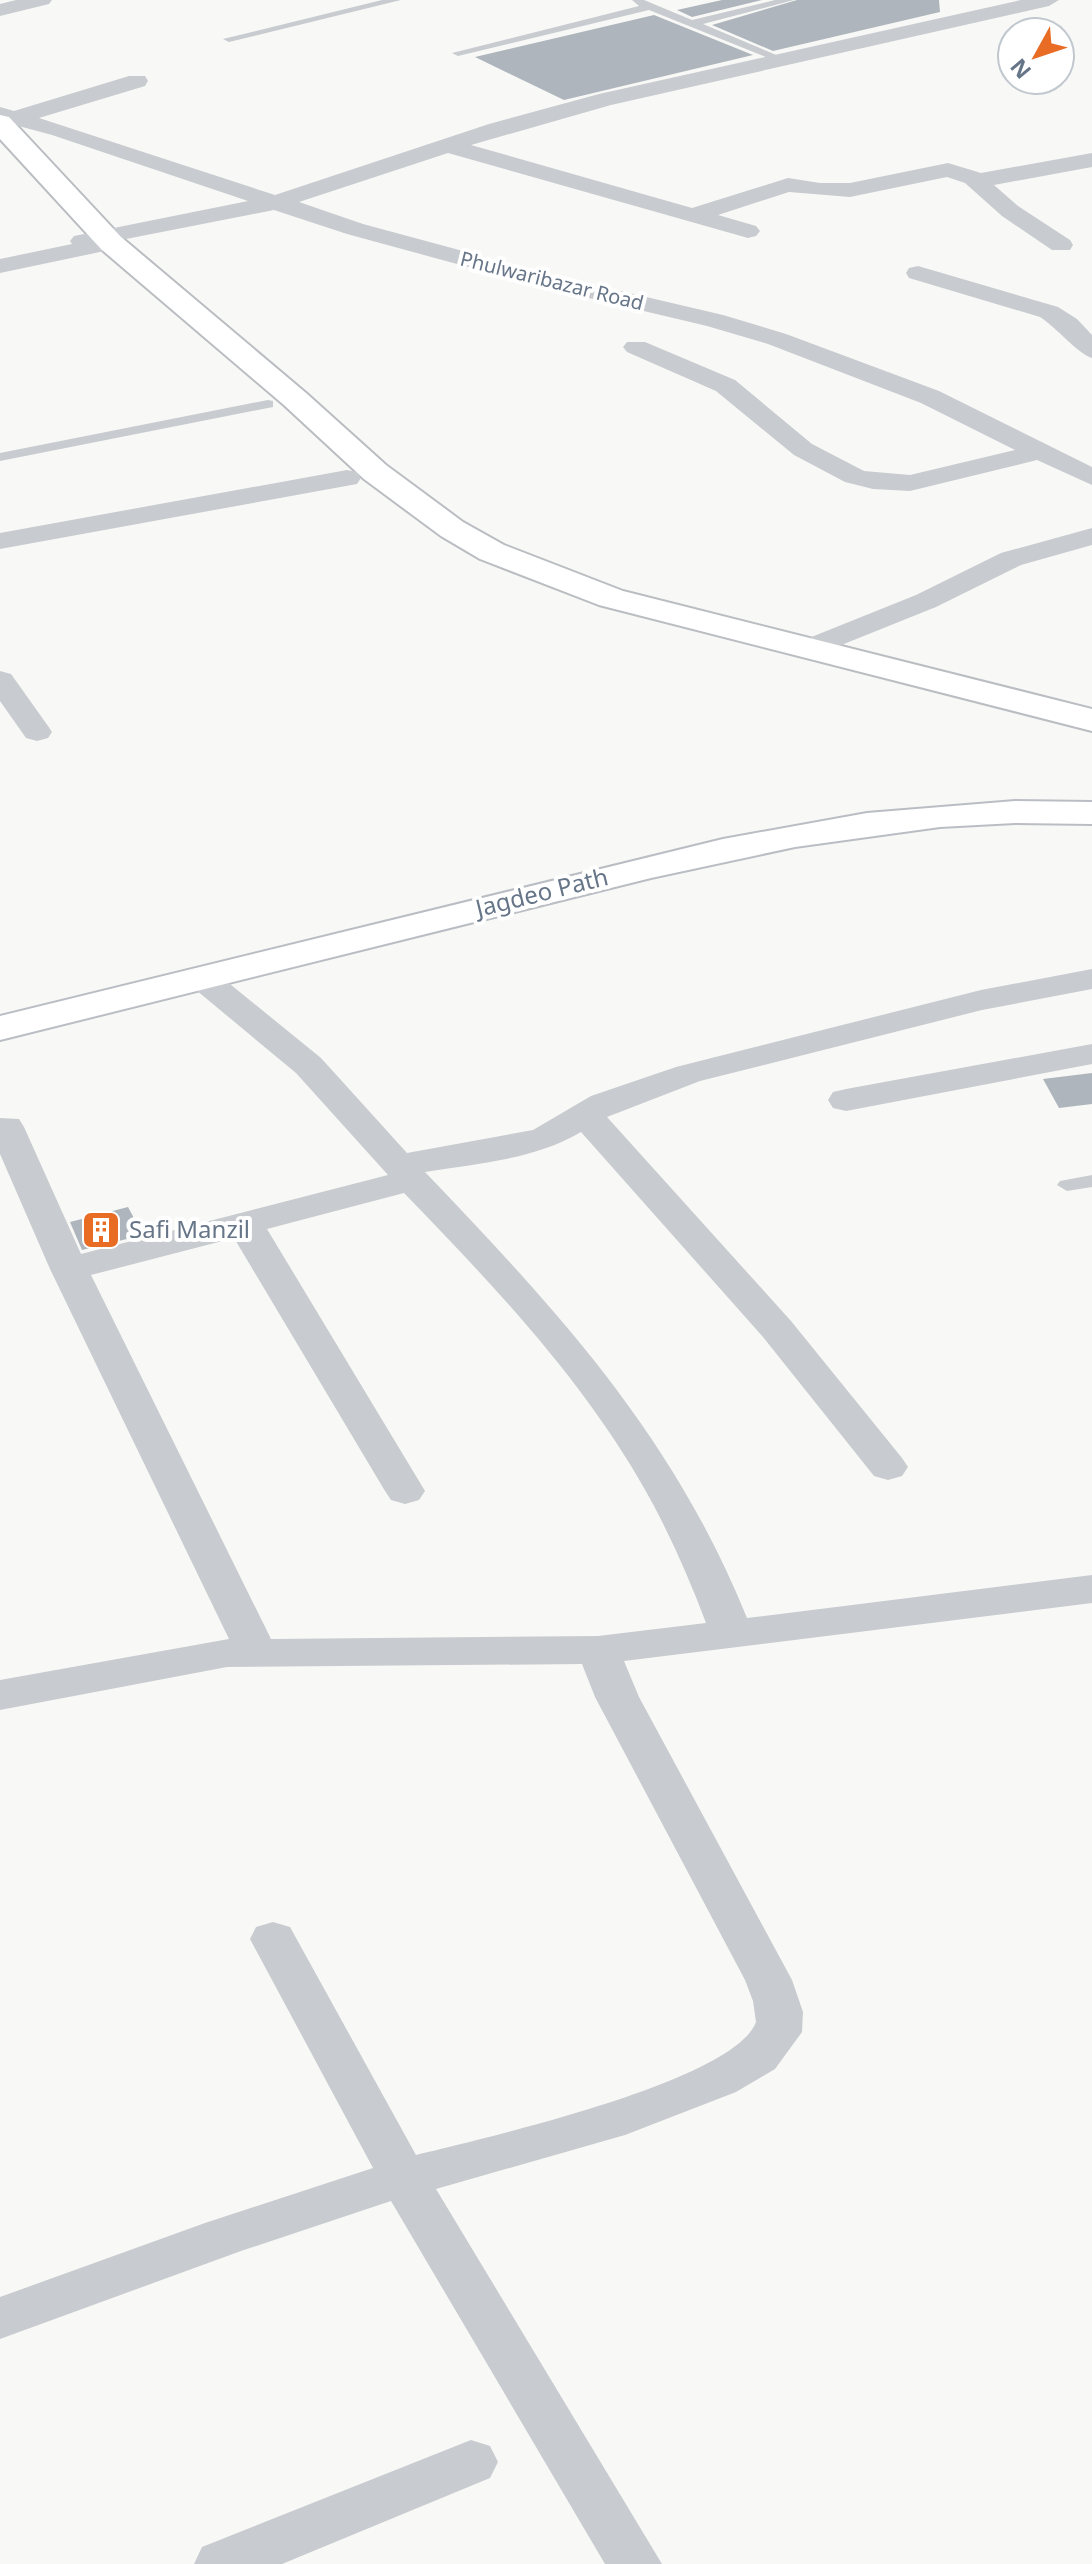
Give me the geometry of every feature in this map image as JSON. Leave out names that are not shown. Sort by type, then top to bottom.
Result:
[{"type":"main road","points":[[6,118],[97,242]]},
{"type":"main road","points":[[0,153],[207,339],[417,505],[492,552],[611,598],[809,648],[898,679],[1092,738]]},
{"type":"main road","points":[[207,339],[268,404],[347,478],[425,537],[468,561],[522,584],[619,617],[1092,720]]},
{"type":"main road","name":"Jagdeo Path","points":[[0,1028],[676,860],[813,830],[957,813],[1092,813]]},
{"type":"street","points":[[0,10],[42,0]]},
{"type":"street","points":[[0,266],[273,203],[567,109],[1049,0]]},
{"type":"street","points":[[6,118],[137,81]]},
{"type":"street","name":"Phulwaribazar Road","points":[[6,118],[422,248],[714,320],[777,339],[930,397],[1092,477]]},
{"type":"street","points":[[450,146],[748,231]]},
{"type":"street","points":[[976,181],[1092,160]]},
{"type":"street","points":[[1061,165],[1092,185]]},
{"type":"street","points":[[690,216],[788,185],[820,190],[850,190],[948,170],[965,173],[1010,211],[1061,245]]},
{"type":"street","points":[[918,273],[1049,312],[1068,324],[1092,350]]},
{"type":"street","points":[[636,347],[724,386],[749,402],[771,425],[819,459],[870,482],[893,485],[910,483],[1043,451]]},
{"type":"street","points":[[0,541],[347,478]]},
{"type":"street","points":[[809,648],[926,601],[1011,559],[1092,536]]},
{"type":"street","points":[[0,680],[21,722]]},
{"type":"street","points":[[202,978],[319,1076],[515,1288],[621,1418],[691,1531],[713,1579],[732,1634]]},
{"type":"street","points":[[69,1269],[245,1224],[407,1173],[546,1138],[634,1091],[688,1074],[981,1000],[1092,979]]},
{"type":"street","points":[[846,1100],[1092,1054]]},
{"type":"street","points":[[586,1116],[777,1329],[888,1467]]},
{"type":"street","points":[[6,1127],[69,1269],[257,1653]]},
{"type":"street","points":[[245,1224],[405,1491]]},
{"type":"street","points":[[0,1695],[227,1653],[598,1650],[1092,1589]]},
{"type":"street","points":[[0,2318],[236,2233],[403,2178],[647,2109],[684,2095],[752,2061],[768,2047],[778,2032],[780,2014],[774,1994],[617,1697],[598,1650]]},
{"type":"street","points":[[273,1939],[403,2178],[634,2564]]},
{"type":"street","points":[[222,2564],[471,2462]]},
{"type":"lane","points":[[229,39],[396,0]]},
{"type":"lane","points":[[635,0],[782,60]]},
{"type":"lane","points":[[692,23],[789,0]]},
{"type":"lane","points":[[458,53],[650,6]]},
{"type":"lane","points":[[0,457],[268,404]]},
{"type":"lane","points":[[1067,1185],[1092,1181]]},
{"type":"building","points":[[722,0],[762,0],[692,17],[677,10]]},
{"type":"building","points":[[797,0],[939,0],[940,12],[773,51],[712,25]]},
{"type":"building","points":[[654,15],[753,55],[564,100],[475,57]]},
{"type":"building","points":[[1092,1073],[1092,1104],[1059,1108],[1043,1079]]},
{"type":"building","name":"Safi Manzil","points":[[128,1207],[143,1235],[82,1250],[70,1222]]},
{"type":"place","name":"Safi Manzil","points":[[101,1230]]}]
